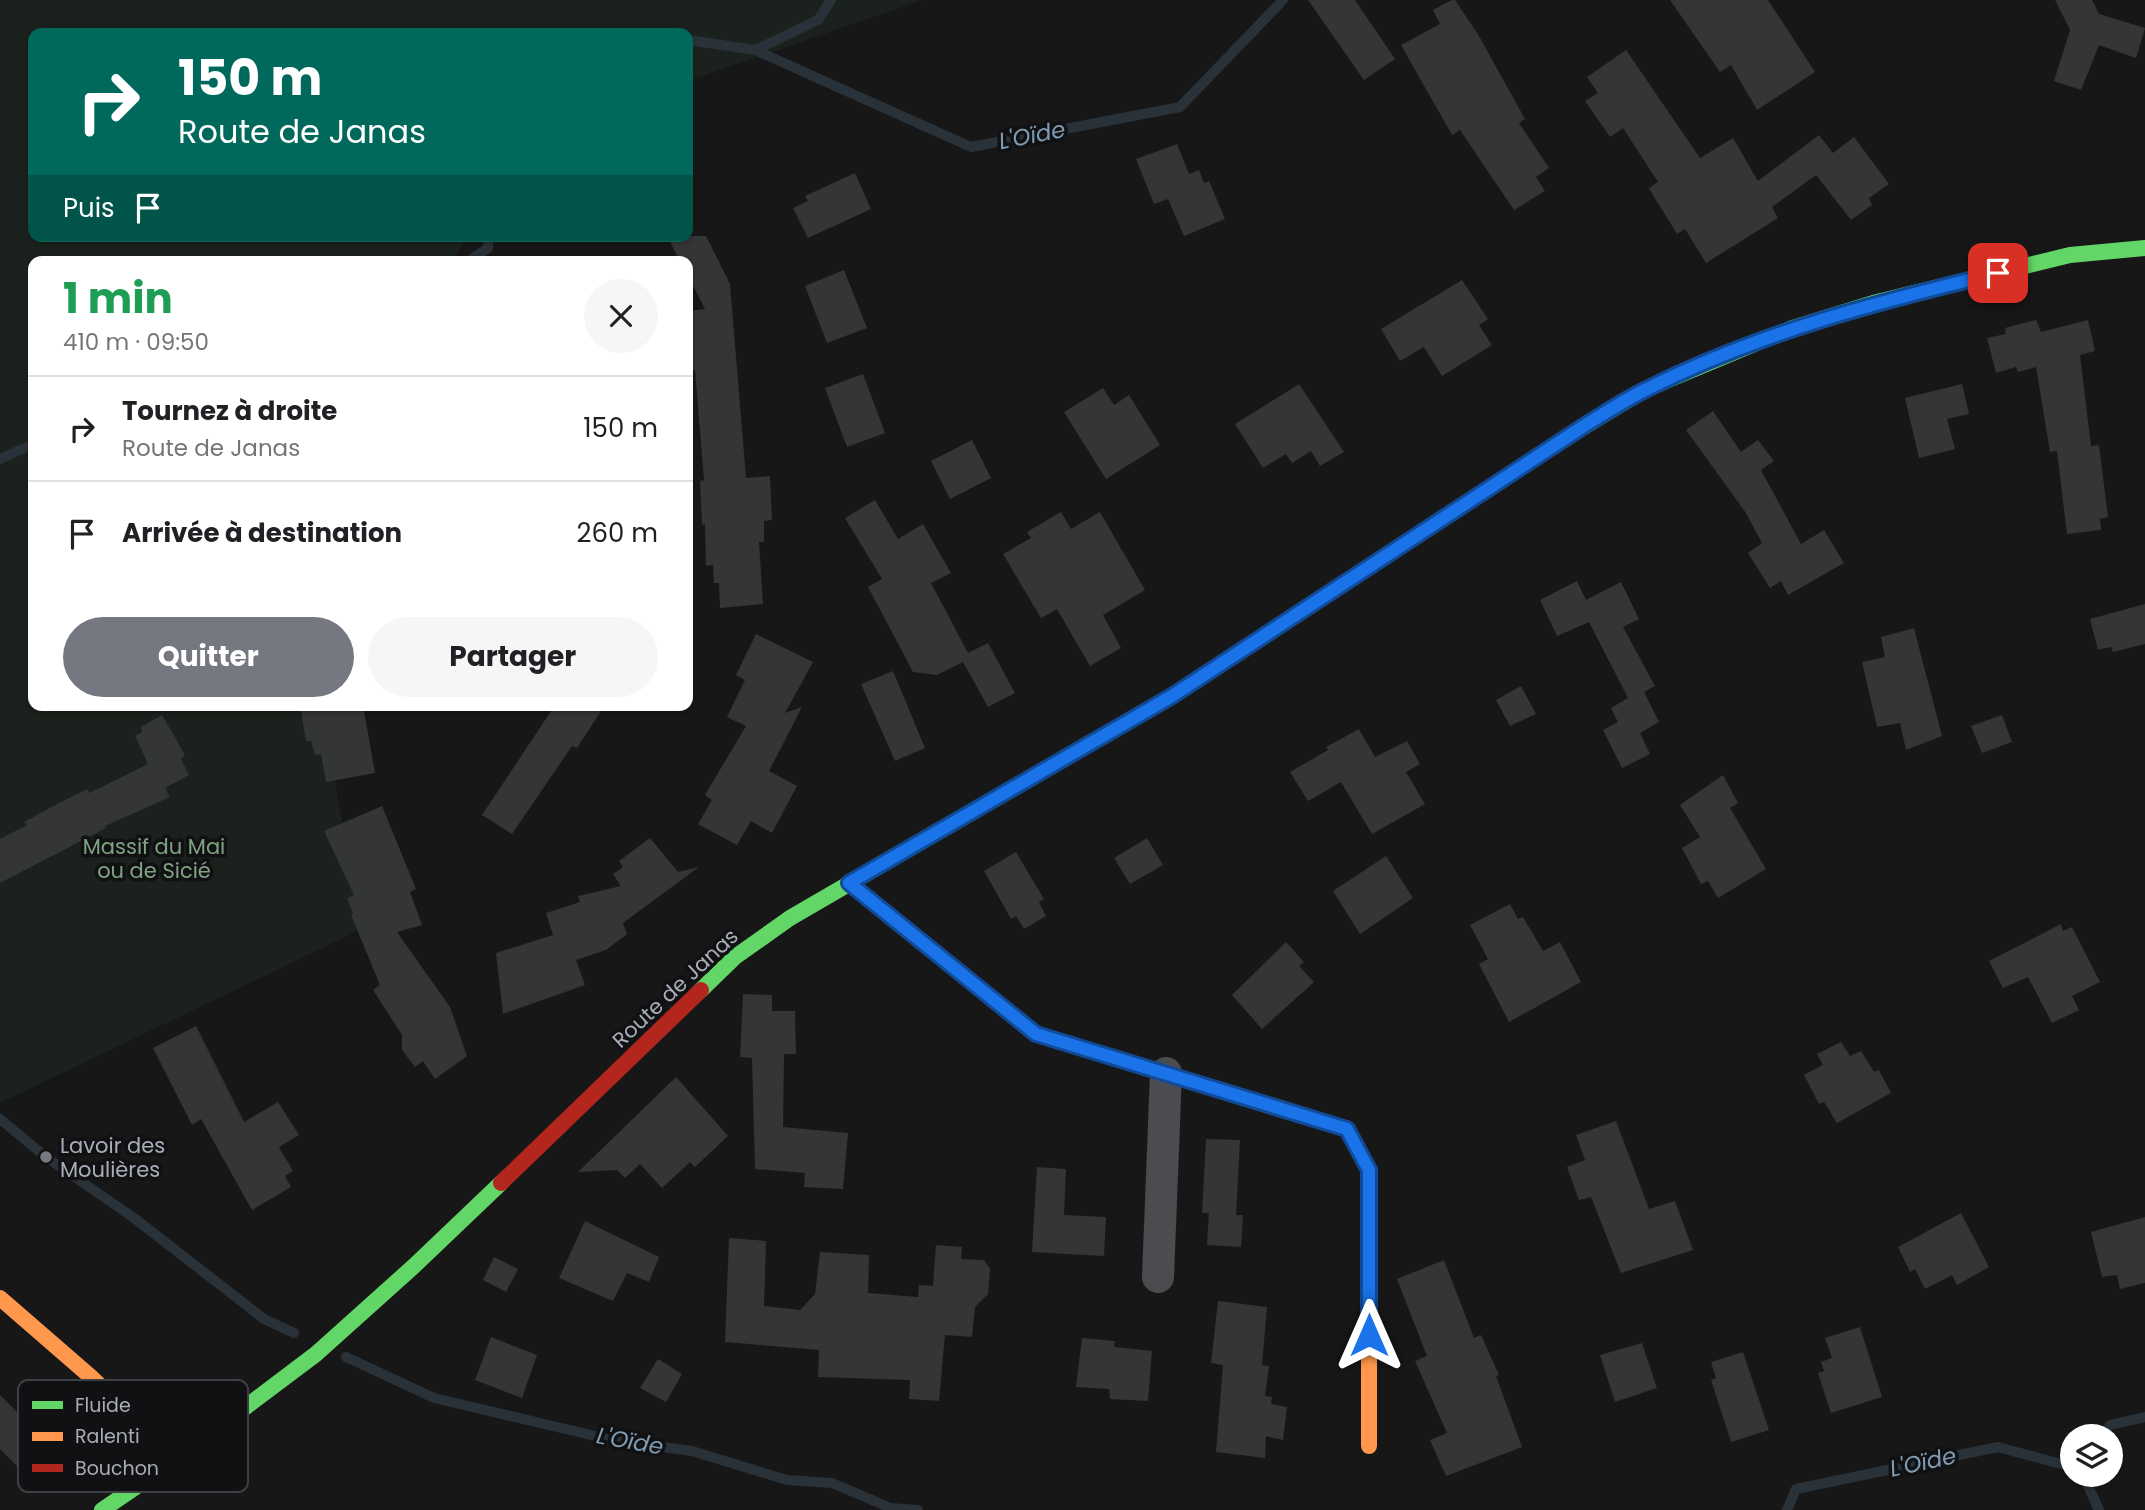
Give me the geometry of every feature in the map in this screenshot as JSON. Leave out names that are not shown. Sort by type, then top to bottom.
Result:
[{"type":"street","name":"Route de Janas","points":[[248,1405],[316,1354],[414,1266],[735,957],[790,918],[1172,696],[1587,424],[1646,389],[1793,328],[1877,302],[2070,255],[2145,248]]},
{"type":"street","points":[[849,883],[1036,1034],[1347,1129],[1369,1170],[1369,1446]]},
{"type":"street","points":[[1158,1277],[1166,1073]]},
{"type":"street","points":[[0,1298],[94,1380]]},
{"type":"street","name":"Route de Janas","points":[[102,1510],[128,1492]]},
{"type":"green space","name":"Massif du Mai ou de Sicié","points":[[0,0],[922,0],[693,79],[693,28],[28,28],[28,242],[465,242],[455,256],[28,256],[28,711],[322,711],[362,929],[0,1103]]},
{"type":"building","points":[[1308,0],[1355,0],[1395,59],[1364,80]]},
{"type":"building","points":[[1455,0],[1479,36],[1525,119],[1519,123],[1549,168],[1536,177],[1545,191],[1514,210],[1460,130],[1452,135],[1401,45],[1440,24],[1433,10]]},
{"type":"building","points":[[1670,0],[1768,0],[1815,72],[1757,110],[1731,65],[1720,72]]},
{"type":"building","points":[[2055,0],[2092,0],[2099,14],[2145,28],[2136,58],[2099,45],[2081,90],[2054,81],[2070,30]]},
{"type":"building","points":[[1626,50],[1700,158],[1733,138],[1758,181],[1819,135],[1833,153],[1854,137],[1889,184],[1869,198],[1872,205],[1851,220],[1816,175],[1772,207],[1778,218],[1706,263],[1685,229],[1677,234],[1656,200],[1649,188],[1658,182],[1623,128],[1610,137],[1585,101],[1598,93],[1587,77]]},
{"type":"building","points":[[1177,144],[1189,174],[1199,170],[1204,183],[1209,181],[1225,219],[1184,236],[1168,199],[1154,204],[1136,159]]},
{"type":"building","points":[[855,173],[871,209],[808,238],[793,208],[808,201],[805,196]]},
{"type":"building","points":[[693,236],[706,236],[730,284],[746,478],[770,476],[772,520],[764,521],[764,542],[759,542],[763,604],[720,608],[719,583],[714,583],[713,565],[706,566],[700,481],[704,480],[693,370],[693,310],[705,309],[693,286],[693,256],[677,256],[670,242],[693,242]]},
{"type":"building","points":[[844,270],[867,328],[827,343],[805,286]]},
{"type":"building","points":[[1462,280],[1488,319],[1479,325],[1492,345],[1442,376],[1424,347],[1400,361],[1381,329]]},
{"type":"building","points":[[2036,320],[2041,332],[2088,320],[2095,351],[2080,355],[2091,446],[2099,445],[2108,517],[2100,519],[2101,530],[2067,534],[2057,451],[2050,452],[2036,367],[2018,372],[2016,367],[1996,373],[1987,338],[2006,334],[2005,328]]},
{"type":"building","points":[[863,374],[885,433],[847,447],[825,388]]},
{"type":"building","points":[[1299,384],[1344,452],[1320,466],[1311,451],[1292,463],[1286,454],[1263,468],[1235,424]]},
{"type":"building","points":[[1962,384],[1969,414],[1947,419],[1955,449],[1919,458],[1905,398]]},
{"type":"building","points":[[1103,388],[1114,405],[1129,395],[1160,445],[1106,479],[1064,412]]},
{"type":"building","points":[[1713,411],[1741,452],[1758,440],[1774,461],[1761,470],[1801,544],[1824,530],[1844,563],[1788,595],[1781,581],[1770,588],[1748,553],[1762,543],[1746,513],[1686,430]]},
{"type":"building","points":[[972,440],[991,478],[950,499],[931,461]]},
{"type":"building","points":[[875,500],[898,539],[923,524],[951,573],[931,583],[968,653],[988,643],[1015,693],[988,707],[963,662],[937,675],[913,672],[868,587],[882,579],[845,518]]},
{"type":"building","points":[[1061,512],[1071,529],[1100,512],[1145,590],[1103,615],[1121,648],[1090,666],[1057,609],[1041,618],[1003,554],[1031,538],[1027,532]]},
{"type":"building","points":[[1577,581],[1586,600],[1621,582],[1639,619],[1623,627],[1655,686],[1644,692],[1659,722],[1640,733],[1650,754],[1622,768],[1603,730],[1618,722],[1611,708],[1628,698],[1589,622],[1557,636],[1540,600]]},
{"type":"building","points":[[2145,604],[2145,644],[2113,652],[2111,647],[2098,650],[2090,619]]},
{"type":"building","points":[[1914,628],[1942,736],[1906,750],[1900,723],[1877,727],[1862,662],[1885,657],[1881,637]]},
{"type":"building","points":[[756,634],[813,662],[785,713],[802,707],[769,771],[797,786],[772,833],[751,821],[737,845],[698,824],[712,800],[705,795],[746,726],[727,717],[745,680],[736,675]]},
{"type":"building","points":[[893,671],[925,748],[895,761],[861,684]]},
{"type":"building","points":[[1521,686],[1536,714],[1510,726],[1496,700]]},
{"type":"building","points":[[301,711],[364,711],[375,773],[326,782],[321,754],[315,755],[311,741],[306,741]]},
{"type":"building","points":[[551,711],[601,711],[577,748],[572,746],[512,834],[482,815]]},
{"type":"building","points":[[162,715],[185,755],[181,759],[189,775],[165,788],[170,797],[105,826],[106,828],[0,883],[0,839],[27,825],[24,822],[59,803],[87,789],[89,793],[148,764],[135,736],[142,732],[141,727]]},
{"type":"building","points":[[2002,715],[2012,742],[1982,753],[1971,726]]},
{"type":"building","points":[[1359,729],[1375,757],[1407,741],[1420,764],[1406,772],[1425,804],[1372,834],[1341,782],[1308,801],[1290,772],[1328,750],[1326,747]]},
{"type":"building","points":[[1723,775],[1738,803],[1730,808],[1766,869],[1718,898],[1708,881],[1701,884],[1682,848],[1700,837],[1680,805]]},
{"type":"building","points":[[382,806],[416,889],[410,892],[422,925],[397,932],[450,1007],[467,1056],[435,1079],[423,1061],[415,1067],[402,1050],[402,1035],[373,990],[380,985],[351,915],[353,914],[347,898],[354,895],[324,831]]},
{"type":"building","points":[[650,838],[678,872],[699,867],[623,923],[627,934],[606,950],[576,960],[585,985],[503,1014],[496,953],[553,935],[546,913],[580,902],[578,896],[621,886],[613,874],[623,867],[619,861]]},
{"type":"building","points":[[1147,838],[1163,865],[1130,884],[1114,858]]},
{"type":"building","points":[[1016,852],[1044,899],[1039,902],[1046,916],[1024,929],[1016,916],[1011,919],[984,871]]},
{"type":"building","points":[[1386,856],[1413,898],[1360,934],[1333,891]]},
{"type":"building","points":[[1510,904],[1518,919],[1523,917],[1543,951],[1560,942],[1581,982],[1509,1022],[1479,964],[1488,959],[1470,925]]},
{"type":"building","points":[[2061,924],[2063,931],[2072,927],[2100,982],[2072,996],[2079,1010],[2052,1023],[2028,977],[2003,988],[1989,961]]},
{"type":"building","points":[[1286,942],[1304,962],[1299,966],[1314,982],[1262,1029],[1232,995]]},
{"type":"building","points":[[743,994],[772,995],[772,1011],[795,1011],[796,1054],[784,1054],[783,1127],[848,1133],[843,1189],[804,1187],[805,1173],[755,1169],[752,1058],[740,1057]]},
{"type":"building","points":[[196,1026],[244,1122],[278,1102],[299,1135],[279,1147],[293,1171],[285,1176],[291,1187],[252,1210],[201,1119],[192,1125],[153,1048]]},
{"type":"building","points":[[1841,1042],[1850,1056],[1861,1051],[1874,1072],[1879,1070],[1891,1093],[1837,1123],[1824,1102],[1819,1104],[1804,1075],[1823,1065],[1817,1054]]},
{"type":"building","points":[[676,1077],[728,1136],[695,1167],[690,1162],[662,1188],[640,1164],[625,1178],[617,1170],[578,1172]]},
{"type":"building","points":[[1616,1121],[1649,1209],[1675,1201],[1693,1250],[1621,1273],[1591,1197],[1579,1200],[1567,1167],[1585,1160],[1576,1135]]},
{"type":"building","points":[[1206,1139],[1240,1140],[1236,1215],[1243,1215],[1241,1247],[1207,1245],[1209,1213],[1202,1213]]},
{"type":"building","points":[[1037,1167],[1066,1169],[1064,1215],[1106,1217],[1104,1256],[1032,1252]]},
{"type":"building","points":[[1961,1213],[1989,1267],[1957,1285],[1952,1275],[1925,1289],[1915,1269],[1910,1272],[1898,1247]]},
{"type":"building","points":[[2145,1217],[2145,1283],[2120,1289],[2117,1275],[2102,1277],[2091,1232]]},
{"type":"building","points":[[585,1221],[659,1257],[649,1282],[627,1273],[613,1301],[559,1278]]},
{"type":"building","points":[[729,1238],[766,1241],[764,1306],[800,1310],[815,1294],[820,1252],[869,1255],[868,1293],[918,1297],[919,1285],[933,1286],[936,1245],[962,1247],[961,1259],[984,1260],[990,1269],[988,1294],[975,1307],[972,1337],[945,1335],[939,1401],[909,1399],[910,1380],[818,1377],[819,1350],[725,1342]]},
{"type":"building","points":[[494,1257],[518,1269],[506,1292],[483,1280]]},
{"type":"building","points":[[1444,1260],[1474,1338],[1481,1335],[1499,1375],[1496,1376],[1522,1447],[1446,1476],[1430,1440],[1447,1433],[1415,1361],[1427,1356],[1397,1279]]},
{"type":"building","points":[[1218,1301],[1267,1307],[1262,1365],[1269,1366],[1265,1396],[1272,1397],[1271,1404],[1287,1407],[1283,1440],[1266,1436],[1265,1458],[1216,1452],[1223,1365],[1211,1363]]},
{"type":"building","points":[[1860,1327],[1882,1397],[1831,1413],[1818,1373],[1824,1371],[1821,1362],[1832,1358],[1825,1338]]},
{"type":"building","points":[[491,1337],[537,1355],[522,1398],[475,1380]]},
{"type":"building","points":[[1082,1338],[1115,1341],[1114,1347],[1152,1351],[1148,1401],[1110,1399],[1109,1389],[1076,1387]]},
{"type":"building","points":[[1642,1343],[1657,1388],[1615,1402],[1600,1355]]},
{"type":"building","points":[[1743,1352],[1769,1430],[1731,1442],[1711,1380],[1716,1378],[1711,1362]]},
{"type":"building","points":[[658,1359],[682,1374],[666,1402],[640,1388]]},
{"type":"building","points":[[0,1395],[18,1413],[18,1467],[0,1449]]},
{"type":"waterway","name":"L'Oïde","points":[[755,50],[818,20],[831,0]]},
{"type":"waterway","name":"L'Oïde","points":[[693,41],[755,50],[971,147],[1180,107],[1283,0]]},
{"type":"waterway","name":"L'Oïde","points":[[476,256],[488,248],[488,242]]},
{"type":"waterway","name":"L'Oïde","points":[[0,459],[28,446]]},
{"type":"waterway","name":"L'Oïde","points":[[0,1119],[46,1157],[134,1218],[264,1319],[294,1333]]},
{"type":"waterway","name":"L'Oïde","points":[[346,1357],[434,1398],[612,1440],[692,1451],[787,1480],[832,1483],[891,1508],[918,1510]]},
{"type":"waterway","name":"L'Oïde","points":[[2114,1424],[2145,1417]]},
{"type":"waterway","name":"L'Oïde","points":[[1787,1510],[1796,1489],[1998,1447],[2060,1464]]},
{"type":"waterway","name":"L'Oïde","points":[[2088,1487],[2099,1510]]},
{"type":"traffic: fast","points":[[1574,433],[1646,389],[1793,328],[1877,302],[2070,255],[2145,248]]},
{"type":"traffic: fast","points":[[701,990],[735,957],[790,918],[1172,696],[1296,615]]},
{"type":"traffic: fast","points":[[849,883],[1036,1034],[1137,1065]]},
{"type":"traffic: fast","points":[[248,1405],[316,1354],[501,1183]]},
{"type":"traffic: fast","points":[[102,1510],[128,1492]]},
{"type":"traffic: slow","points":[[1137,1065],[1347,1129],[1369,1170],[1369,1446]]},
{"type":"traffic: slow","points":[[0,1298],[94,1380]]},
{"type":"traffic: jam","points":[[1296,615],[1574,433]]},
{"type":"traffic: jam","points":[[501,1183],[701,990]]},
{"type":"place","name":"Lavoir des Moulières","points":[[46,1157]]},
{"type":"route","points":[[1369,1335],[1369,1170],[1347,1129],[1036,1034],[849,883],[1172,696],[1449,513],[1646,389],[1793,328],[1877,302],[1998,273]]}]
